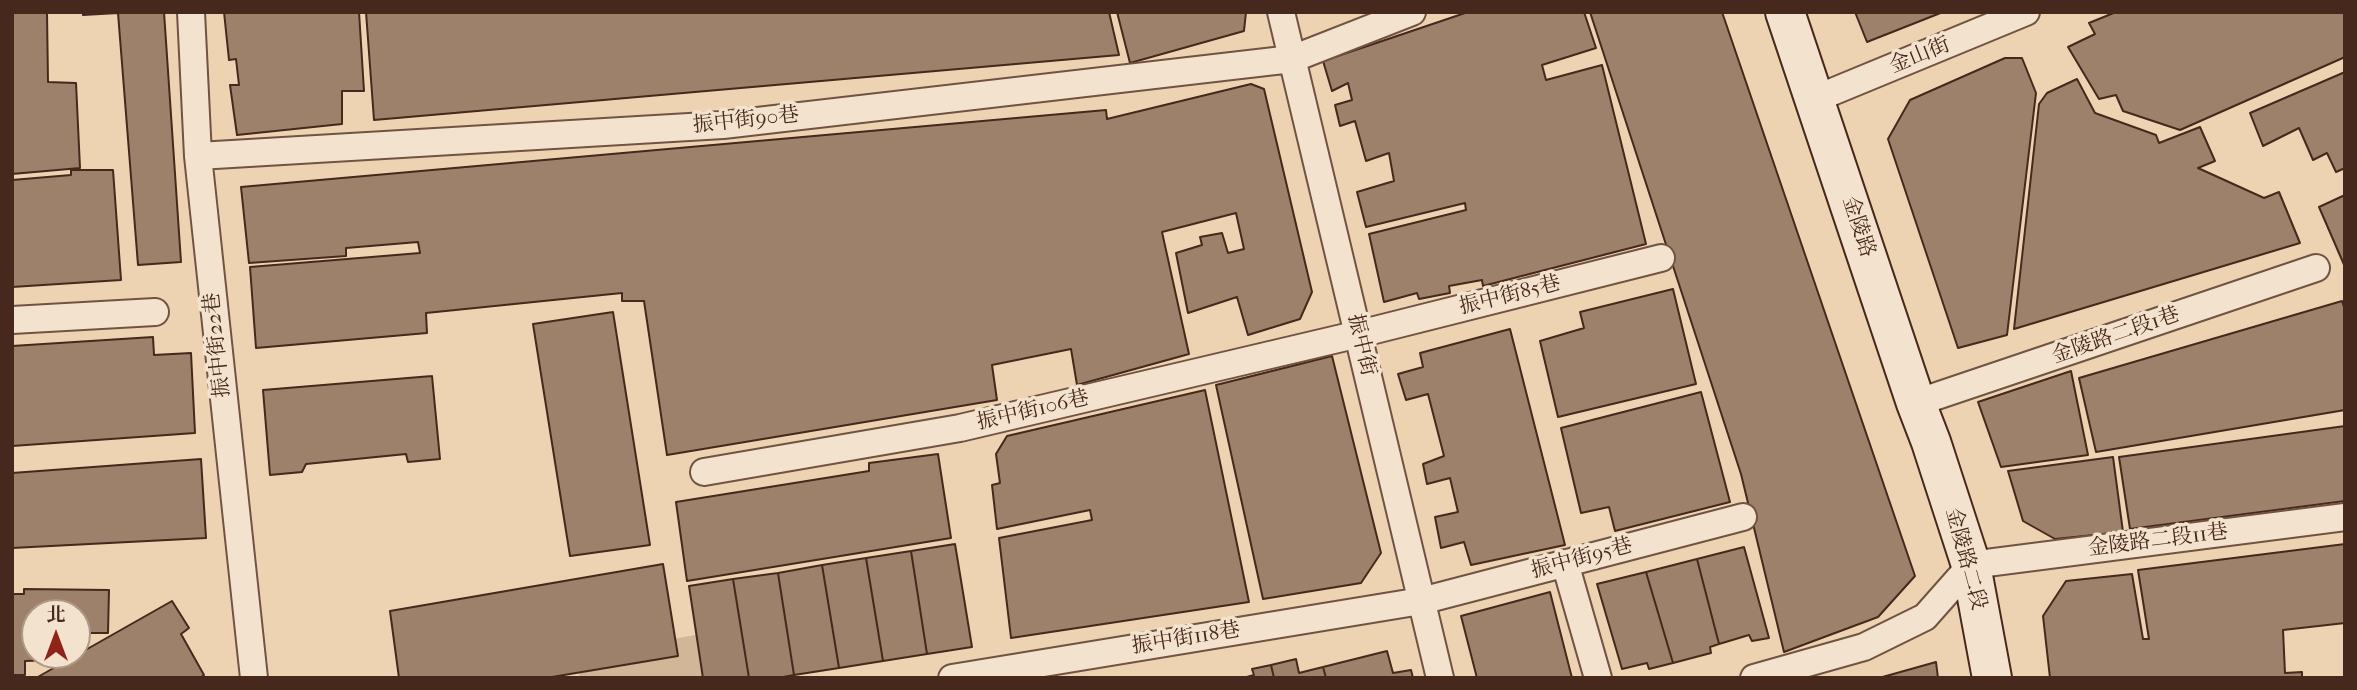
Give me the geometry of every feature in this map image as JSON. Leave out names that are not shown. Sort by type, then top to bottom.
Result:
[{"type":"main road","name":"金陵路","points":[[1785,12],[1931,442]]},
{"type":"main road","name":"金陵路二段","points":[[1931,442],[1971,565],[1992,678]]},
{"type":"lane","name":"振中街22巷","points":[[191,12],[198,156],[254,678]]},
{"type":"lane","name":"振中街","points":[[1281,12],[1440,678]]},
{"type":"lane","name":"振中街90巷","points":[[198,156],[723,125],[1292,59],[1412,12]]},
{"type":"lane","name":"金山街","points":[[1815,99],[2026,12]]},
{"type":"lane","name":"振中街85巷","points":[[1359,334],[1661,258]]},
{"type":"lane","name":"金陵路二段1巷","points":[[1916,403],[2316,268]]},
{"type":"lane","points":[[12,320],[155,312]]},
{"type":"lane","name":"振中街106巷","points":[[704,472],[960,428],[1359,334]]},
{"type":"lane","name":"振中街95巷","points":[[1421,601],[1743,517]]},
{"type":"lane","name":"金陵路二段11巷","points":[[1971,565],[2345,517]]},
{"type":"lane","points":[[1565,563],[1598,678]]},
{"type":"lane","points":[[1754,678],[1864,647],[1925,617],[1971,565]]},
{"type":"lane","name":"振中街118巷","points":[[952,678],[1421,601]]},
{"type":"shaded area","points":[[711,632],[738,678],[580,678],[576,657]]},
{"type":"building","points":[[12,12],[47,12],[48,82],[76,83],[80,168],[12,174]]},
{"type":"building","points":[[83,12],[164,12],[181,262],[138,265],[118,13],[83,15]]},
{"type":"building","points":[[224,12],[359,12],[364,91],[342,91],[342,124],[237,135],[230,85],[239,85],[236,59],[229,60]]},
{"type":"building","points":[[366,12],[1109,12],[1119,55],[374,120]]},
{"type":"building","points":[[1117,12],[1246,12],[1244,31],[1130,63]]},
{"type":"building","points":[[1468,12],[1584,12],[1596,48],[1542,65],[1546,80],[1602,65],[1646,244],[1483,286],[1482,280],[1449,286],[1450,293],[1419,299],[1417,293],[1384,302],[1369,234],[1466,210],[1465,203],[1366,227],[1357,192],[1394,181],[1389,153],[1366,161],[1355,121],[1340,126],[1335,105],[1352,100],[1348,83],[1332,91],[1323,61]]},
{"type":"building","points":[[1590,12],[1722,12],[1915,576],[1878,617],[1784,652],[1741,474]]},
{"type":"building","points":[[1855,12],[1943,12],[1867,42]]},
{"type":"building","points":[[2116,12],[2345,12],[2345,57],[2180,130],[2123,111],[2116,95],[2099,99],[2068,47],[2095,34],[2089,23]]},
{"type":"building","points":[[2005,58],[2022,58],[2036,93],[2007,335],[1958,348],[1888,139],[1910,100]]},
{"type":"building","points":[[2345,72],[2345,168],[2336,172],[2327,153],[2313,160],[2299,128],[2263,146],[2250,113]]},
{"type":"building","points":[[2077,79],[2095,113],[2156,135],[2159,143],[2200,127],[2215,161],[2198,168],[2264,198],[2279,192],[2300,243],[2014,329],[2039,104],[2047,93]]},
{"type":"building","points":[[1251,84],[1264,89],[1312,292],[1300,319],[1248,335],[1237,297],[1188,313],[1176,253],[1202,245],[1200,237],[1222,233],[1228,253],[1244,249],[1236,213],[1162,232],[1189,354],[1077,385],[1071,349],[992,365],[997,400],[667,455],[644,301],[622,301],[622,293],[426,313],[427,333],[256,348],[250,267],[420,253],[418,242],[346,248],[346,256],[249,263],[241,187],[1106,110],[1107,119]]},
{"type":"building","points":[[71,170],[113,170],[121,280],[12,287],[12,180],[71,175]]},
{"type":"building","points":[[2345,195],[2345,267],[2319,207]]},
{"type":"building","points":[[1673,289],[1696,384],[1558,417],[1540,341],[1584,328],[1580,312]]},
{"type":"building","points":[[2342,301],[2345,310],[2345,410],[2096,452],[2079,378]]},
{"type":"building","points":[[613,312],[650,545],[570,556],[533,324]]},
{"type":"building","points":[[1510,329],[1565,545],[1471,565],[1464,542],[1441,548],[1435,517],[1458,512],[1450,478],[1427,484],[1423,464],[1444,456],[1428,394],[1406,400],[1398,374],[1423,367],[1420,353]]},
{"type":"building","points":[[153,337],[154,355],[191,353],[195,433],[12,446],[12,346]]},
{"type":"building","points":[[1332,356],[1381,553],[1361,583],[1263,599],[1216,385]]},
{"type":"building","points":[[2071,371],[2088,455],[2001,467],[1978,402]]},
{"type":"building","points":[[432,376],[440,459],[408,462],[406,454],[306,464],[302,472],[270,475],[263,390]]},
{"type":"building","points":[[1205,390],[1249,602],[1011,638],[999,538],[1092,520],[1090,510],[997,529],[992,485],[1000,483],[996,454],[1007,436]]},
{"type":"building","points":[[1701,392],[1730,502],[1615,531],[1609,507],[1581,513],[1561,428]]},
{"type":"building","points":[[2345,426],[2345,501],[2130,529],[2119,457]]},
{"type":"building","points":[[938,454],[951,538],[687,581],[676,502],[869,471],[869,463]]},
{"type":"building","points":[[2113,457],[2123,532],[2055,539],[2023,521],[2008,471]]},
{"type":"building","points":[[201,459],[206,538],[12,548],[12,473]]},
{"type":"building","points":[[955,544],[972,647],[927,654],[911,551]]},
{"type":"building","points":[[2345,544],[2345,623],[2283,630],[2285,673],[2302,672],[2302,678],[2050,678],[2043,616],[2066,581],[2132,574],[2143,639],[2149,639],[2138,570]]},
{"type":"building","points":[[1744,547],[1769,638],[1752,641],[1749,635],[1719,644],[1697,559]]},
{"type":"building","points":[[911,551],[927,654],[883,661],[866,558]]},
{"type":"building","points":[[866,558],[883,661],[839,668],[822,565]]},
{"type":"building","points":[[1697,559],[1719,644],[1710,647],[1711,653],[1673,663],[1646,572]]},
{"type":"building","points":[[663,564],[678,656],[546,678],[399,678],[390,611]]},
{"type":"building","points":[[822,565],[839,668],[794,675],[778,573]]},
{"type":"building","points":[[1646,572],[1673,663],[1649,669],[1647,663],[1622,669],[1597,584]]},
{"type":"building","points":[[778,573],[794,675],[749,678],[733,579]]},
{"type":"building","points":[[733,579],[749,678],[703,678],[689,586]]},
{"type":"building","points":[[24,589],[109,590],[108,633],[91,633],[91,599],[21,599],[21,669],[25,669],[25,675],[12,675],[12,594],[24,594]]},
{"type":"building","points":[[1550,592],[1572,678],[1477,678],[1461,616]]},
{"type":"building","points":[[172,601],[189,628],[181,634],[204,675],[200,678],[36,678],[52,669],[91,669],[91,647]]},
{"type":"building","points":[[1387,651],[1393,673],[1411,670],[1413,678],[1326,678],[1323,667]]},
{"type":"building","points":[[1296,659],[1299,673],[1323,667],[1326,678],[1274,678],[1271,665]]},
{"type":"building","points":[[1936,662],[1938,678],[1879,678]]},
{"type":"building","points":[[1271,665],[1274,678],[1243,678],[1254,675],[1252,669]]}]
